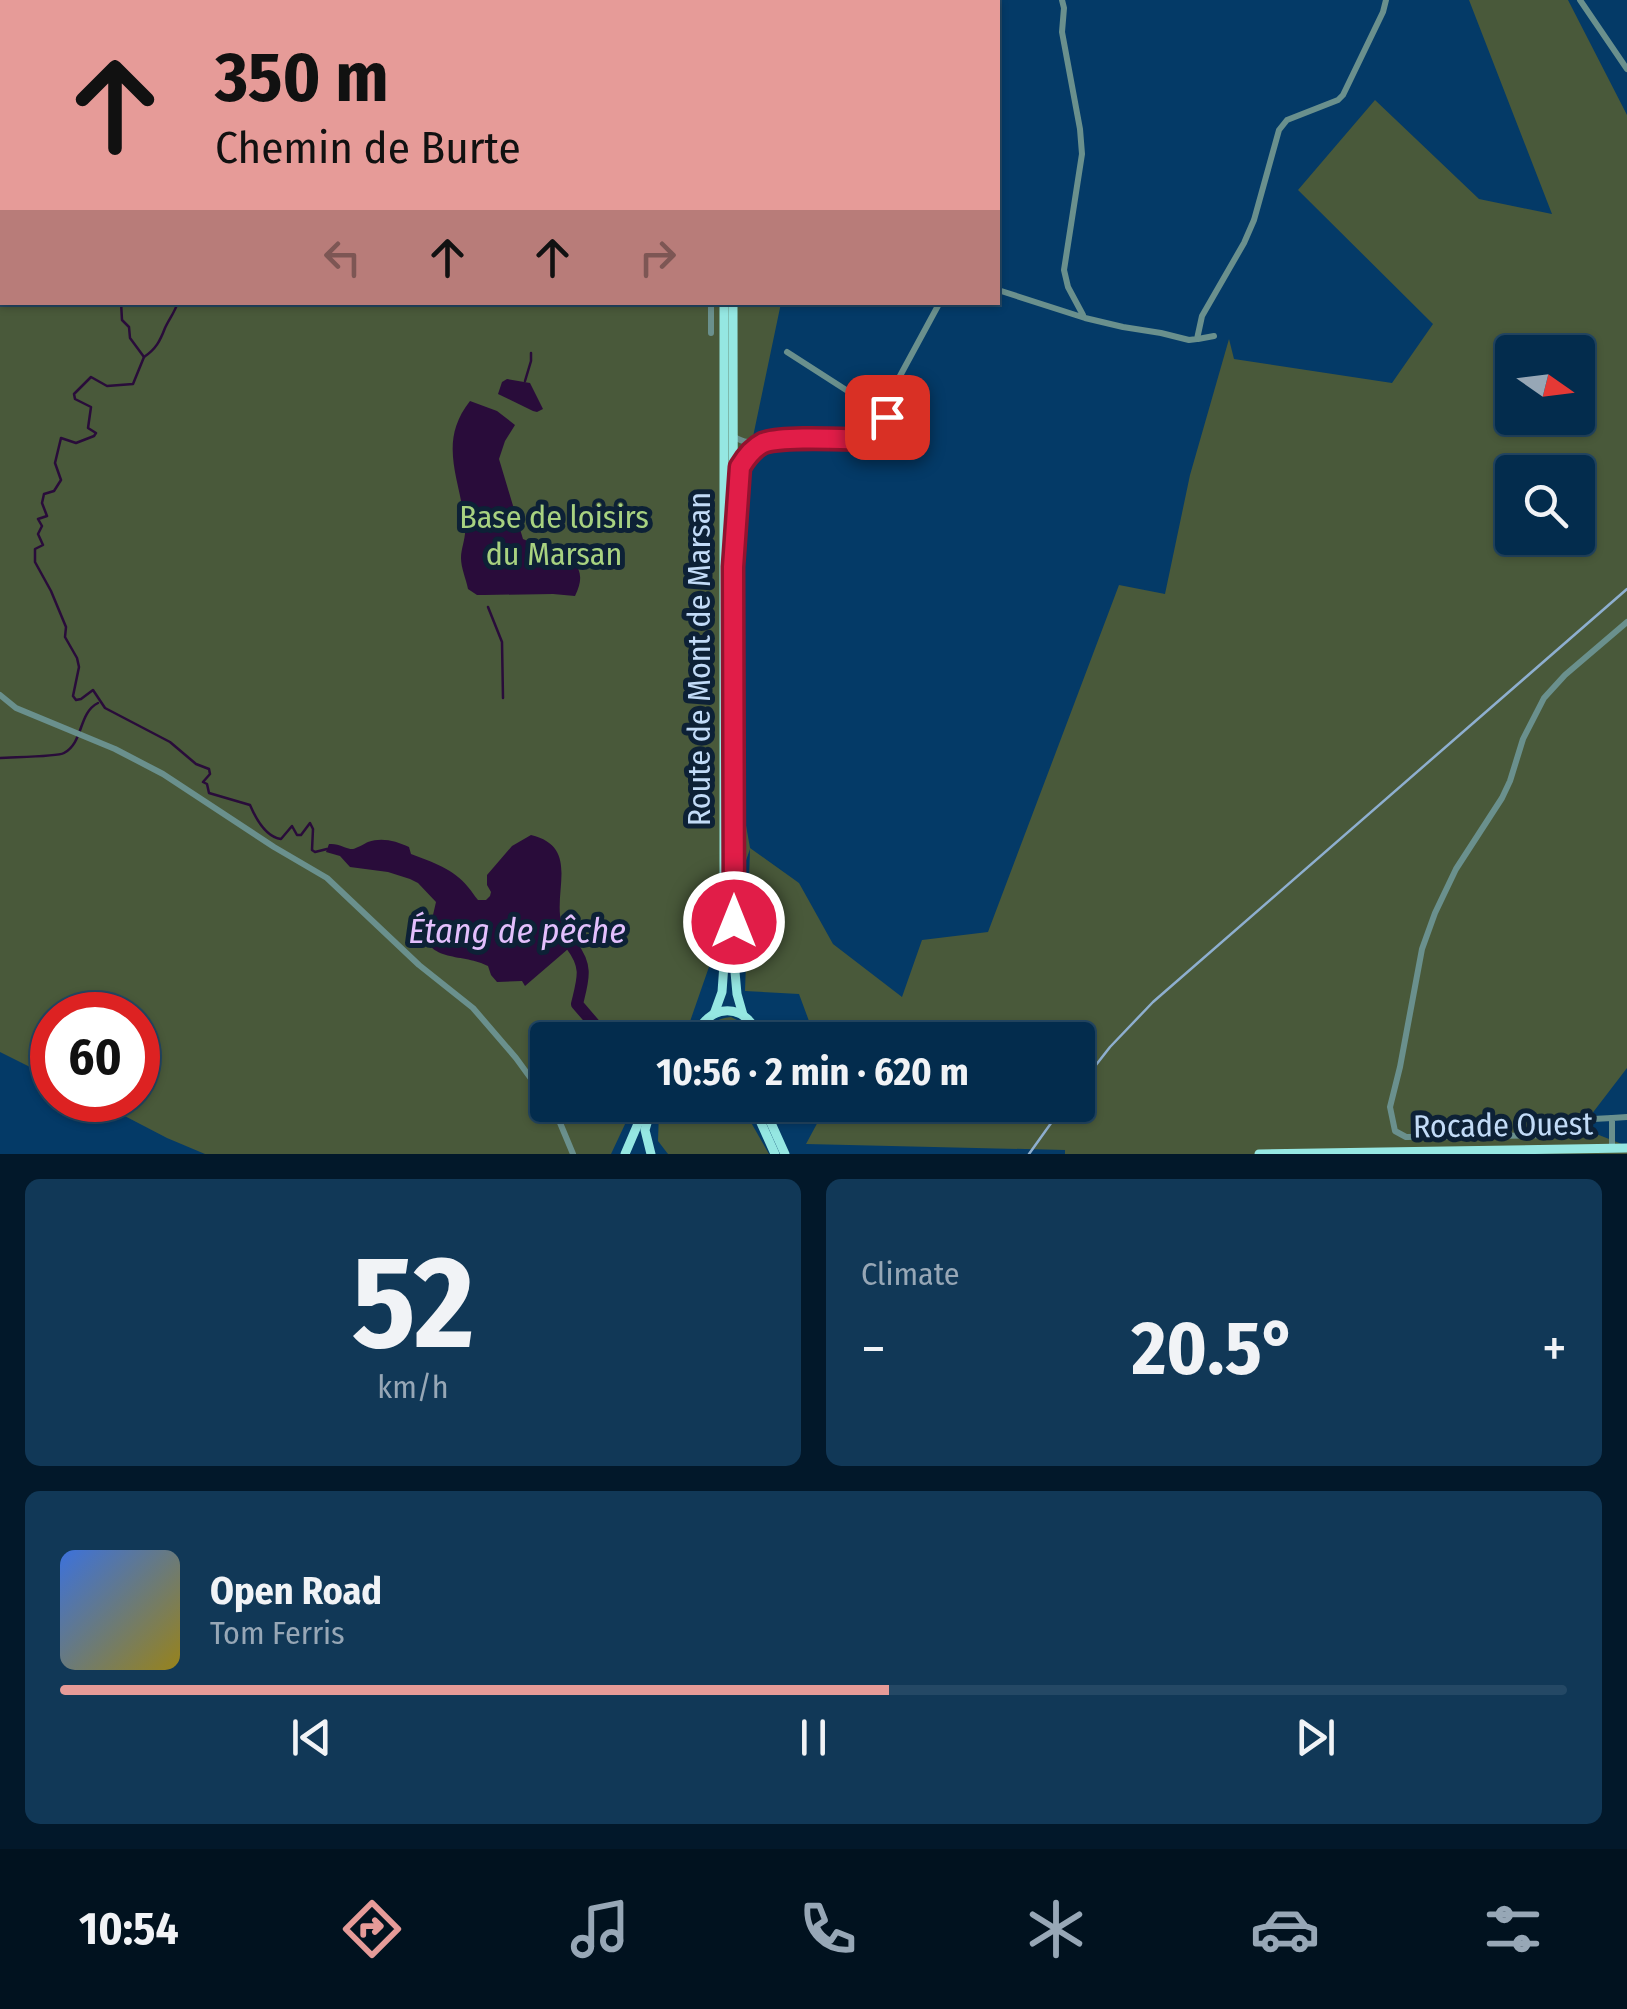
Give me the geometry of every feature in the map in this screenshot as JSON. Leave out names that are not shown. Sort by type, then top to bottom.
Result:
[{"type":"main road","name":"Route de Mont de Marsan","points":[[714,1014],[722,992],[724,964],[724,305]]},
{"type":"main road","points":[[733,305],[734,961],[736,994],[743,1015]]},
{"type":"main road","points":[[703,1022],[714,1014],[732,1011],[750,1022]]},
{"type":"main road","points":[[625,1154],[641,1122]]},
{"type":"main road","points":[[646,1122],[651,1154]]},
{"type":"main road","points":[[760,1122],[776,1154]]},
{"type":"main road","points":[[771,1122],[785,1154]]},
{"type":"main road","name":"Rocade Ouest","points":[[1259,1154],[1627,1148]]},
{"type":"main road","points":[[1374,1154],[1394,1152]]},
{"type":"street","points":[[1062,0],[1062,32],[1082,154],[1064,277],[1085,318]]},
{"type":"street","points":[[1197,339],[1202,316],[1254,220],[1278,130],[1287,120],[1343,96],[1386,0]]},
{"type":"street","points":[[1580,0],[1627,69]]},
{"type":"street","points":[[1000,291],[1136,330],[1189,340],[1214,336]]},
{"type":"street","points":[[712,305],[712,333]]},
{"type":"street","points":[[881,412],[938,305]]},
{"type":"street","points":[[733,436],[748,444],[778,440],[879,440],[889,430],[887,417],[881,412],[787,352]]},
{"type":"street","points":[[733,567],[740,467],[758,446],[778,440]]},
{"type":"street","points":[[1627,622],[1544,698],[1523,739],[1502,798],[1456,869],[1422,949],[1390,1107],[1392,1126],[1406,1136],[1554,1135],[1592,1119],[1627,1117]]},
{"type":"street","points":[[0,695],[16,708],[163,774],[336,885],[418,965],[474,1008],[530,1078]]},
{"type":"street","points":[[1612,1118],[1612,1149]]},
{"type":"street","points":[[560,1122],[573,1154]]},
{"type":"green space","name":"Base de loisirs du Marsan","points":[[1469,0],[1568,0],[1627,115],[1627,1068],[1581,1128],[1627,1146],[1627,1154],[1065,1154],[1065,1150],[806,1144],[818,1122],[1095,1122],[1095,1022],[809,1022],[799,994],[745,991],[750,849],[690,1022],[530,1022],[530,1122],[626,1122],[611,1154],[205,1154],[136,1122],[160,1122],[160,992],[30,992],[30,1067],[0,1052],[0,305],[781,305],[741,494],[744,814],[750,848],[799,883],[833,944],[902,997],[922,940],[988,932],[1119,585],[1165,594],[1190,475],[1229,339],[1234,359],[1392,383],[1433,324],[1298,190],[1375,100],[1479,199],[1552,214]]},
{"type":"green space","points":[[731,1017],[741,1022],[715,1022]]},
{"type":"green space","points":[[659,1122],[751,1122],[769,1154],[668,1154],[658,1141]]},
{"type":"water","points":[[507,379],[530,383],[543,409],[533,411],[498,394]]},
{"type":"water","points":[[470,401],[497,411],[515,425],[499,459],[523,539],[556,551],[574,563],[580,582],[575,596],[477,595],[468,589],[461,562],[465,528],[453,448],[454,432]]},
{"type":"water","name":"Étang de pêche","points":[[531,835],[545,840],[559,857],[561,919],[575,943],[525,986],[522,981],[497,982],[488,966],[436,951],[425,934],[425,920],[433,915],[436,902],[418,883],[388,872],[350,867],[340,856],[326,852],[329,844],[353,849],[378,840],[399,843],[409,847],[411,854],[456,875],[478,900],[486,900],[491,892],[487,875],[512,846]]},
{"type":"waterway","points":[[121,305],[122,320],[144,357]]},
{"type":"waterway","points":[[176,305],[157,344],[144,357],[133,384],[107,386],[91,377],[74,394],[75,399],[91,407],[88,428],[96,433],[76,443],[61,438],[55,463],[61,480],[54,491],[44,494],[42,503],[47,516],[38,519],[43,545],[35,549],[35,562],[51,591],[66,627],[65,637],[77,658],[73,696],[76,700],[93,690],[105,708],[170,742],[196,764],[209,769],[210,774],[203,782],[209,793],[250,805],[262,826],[276,838],[281,839],[292,826],[301,835],[310,823],[312,850],[327,849]]},
{"type":"waterway","points":[[525,381],[531,353]]},
{"type":"waterway","points":[[488,607],[502,642],[503,698]]},
{"type":"waterway","points":[[0,758],[64,753],[75,742],[87,713],[98,703]]},
{"type":"waterway","points":[[572,946],[582,967],[577,1004],[592,1022]]},
{"type":"railway","points":[[1095,1066],[1153,1002],[1627,589]]},
{"type":"railway","points":[[1029,1154],[1052,1122]]},
{"type":"route","points":[[734,922],[733,567],[740,467],[758,446],[778,440],[879,440],[889,430],[887,417]]}]
